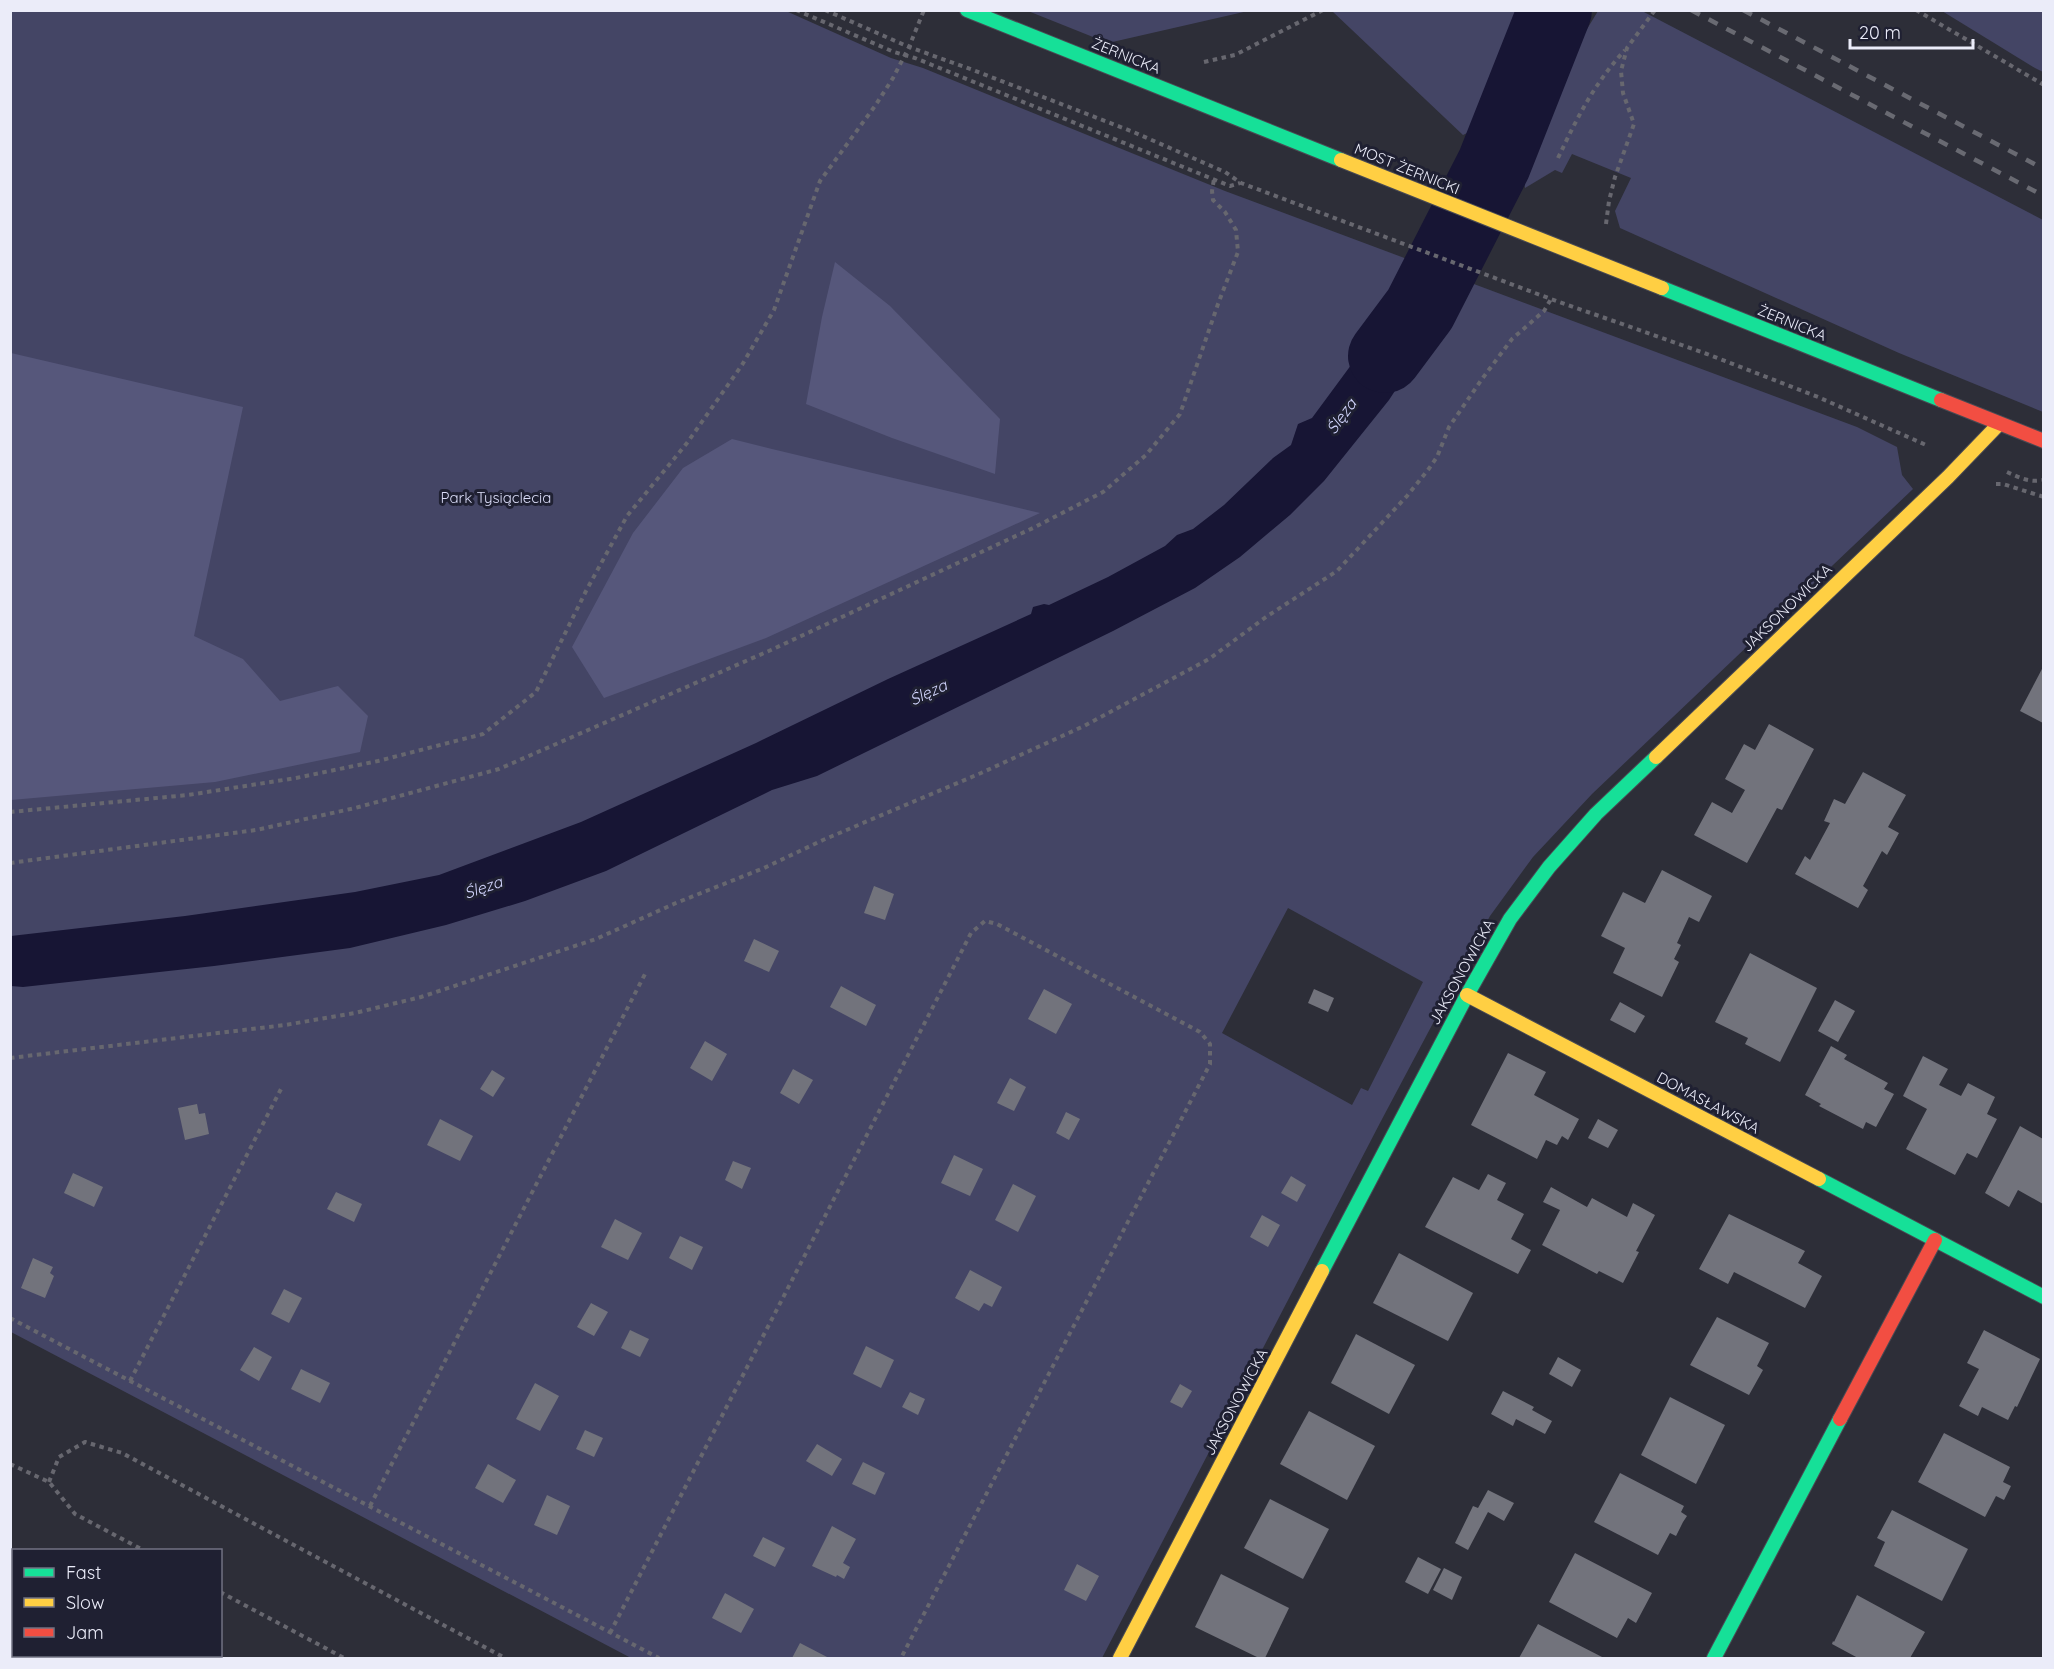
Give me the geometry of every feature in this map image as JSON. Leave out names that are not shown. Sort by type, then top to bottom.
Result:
[{"type":"street","name":"ŻERNICKA","points":[[967,10],[1273,132]]},
{"type":"street","name":"MOST ŻERNICKI","points":[[1273,132],[1529,236]]},
{"type":"street","name":"ŻERNICKA","points":[[1529,236],[2043,441]]},
{"type":"street","name":"JAKSONOWICKA","points":[[1120,1659],[1467,995],[1510,919],[1549,867],[1596,814],[1948,477],[1999,424]]},
{"type":"street","name":"DOMASŁAWSKA","points":[[1467,995],[2043,1297]]},
{"type":"street","points":[[1714,1659],[1935,1240]]},
{"type":"path","points":[[796,10],[1230,186],[1241,183]]},
{"type":"path","points":[[825,10],[909,47],[973,69],[1131,131],[1225,172],[1241,183],[1526,290],[1707,354],[1818,397],[1928,446]]},
{"type":"path","points":[[10,812],[188,795],[296,778],[378,761],[483,734],[536,692],[586,591],[627,516],[687,443],[748,356],[774,310],[820,181],[875,106],[905,55],[924,10]]},
{"type":"path","points":[[1174,93],[1186,66],[1235,55],[1323,10]]},
{"type":"path","points":[[1558,158],[1593,88],[1655,10]]},
{"type":"path","points":[[1916,10],[2043,85]]},
{"type":"path","points":[[1606,267],[1606,224],[1609,201],[1634,124],[1623,93],[1621,71],[1627,48]]},
{"type":"path","points":[[10,863],[256,830],[355,808],[499,769],[771,650],[1033,528],[1103,492],[1146,455],[1180,414],[1238,252],[1236,230],[1225,212],[1213,200],[1214,179]]},
{"type":"path","points":[[10,1058],[285,1025],[355,1013],[422,997],[596,939],[676,903],[764,868],[1084,726],[1209,659],[1266,617],[1337,572],[1428,470],[1437,458],[1449,427],[1482,380],[1512,339],[1544,311],[1551,299]]},
{"type":"path","points":[[2000,469],[2036,482],[2043,480]]},
{"type":"path","points":[[610,1633],[971,933],[985,921],[997,924],[1200,1032],[1210,1044],[1210,1064],[901,1659]]},
{"type":"path","points":[[370,1506],[645,974]]},
{"type":"path","points":[[130,1381],[281,1089]]},
{"type":"path","points":[[10,1318],[659,1659]]},
{"type":"path","points":[[49,1482],[59,1457],[84,1442],[122,1453],[505,1659]]},
{"type":"path","points":[[10,1464],[49,1482],[75,1514],[139,1549]]},
{"type":"path","points":[[222,1593],[344,1659]]},
{"type":"green space","name":"Park Tysiąclecia","points":[[10,11],[786,11],[891,58],[923,68],[1225,191],[1857,427],[1897,447],[1902,475],[1913,489],[1592,794],[1533,857],[1490,916],[1102,1658],[631,1658],[11,1332]],"holes":[[[1288,908],[1423,982],[1368,1091],[1361,1088],[1352,1105],[1222,1033]]]},
{"type":"green space","points":[[1028,11],[1248,11],[1108,43]]},
{"type":"green space","points":[[1332,11],[1531,11],[1500,68],[1481,116],[1473,130],[1463,135]]},
{"type":"green space","points":[[1598,11],[1642,11],[2043,220],[2043,412],[1899,353],[1620,228],[1615,211],[1631,178],[1572,154],[1562,173],[1555,170],[1525,188],[1523,169],[1529,137],[1556,86],[1569,72],[1573,52]]},
{"type":"green space","points":[[1942,11],[2043,11],[2043,72],[2035,68]]},
{"type":"green space","points":[[10,1548],[13,1549],[12,1657],[222,1658],[11,1658]]},
{"type":"shaded area","points":[[835,262],[890,306],[1000,419],[995,474],[892,438],[806,404]]},
{"type":"shaded area","points":[[11,353],[243,407],[194,636],[243,659],[280,701],[338,686],[368,716],[360,752],[215,782],[11,800]]},
{"type":"shaded area","points":[[732,439],[1040,513],[766,638],[604,698],[572,647],[633,533],[683,468]]},
{"type":"water","points":[[1421,264],[1466,282],[1389,400],[1324,481],[1290,515],[1240,557],[1195,588],[1113,631],[817,776],[772,790],[606,871],[525,901],[446,925],[350,948],[214,966],[23,987],[11,986],[11,936],[185,916],[355,892],[439,875],[581,822],[1031,614],[1033,607],[1049,605],[1108,577],[1165,546],[1177,535],[1193,529],[1224,505],[1273,458],[1291,445],[1298,424],[1312,418],[1371,338],[1372,329],[1401,288],[1399,275]]},
{"type":"building","points":[[2043,667],[2043,723],[2020,711]]},
{"type":"building","points":[[1769,724],[1814,749],[1782,810],[1777,808],[1747,863],[1694,835],[1712,802],[1732,813],[1745,790],[1725,779],[1744,744],[1755,750]]},
{"type":"building","points":[[1863,772],[1906,795],[1888,827],[1899,833],[1887,855],[1882,851],[1863,886],[1868,890],[1858,908],[1795,874],[1805,856],[1810,860],[1830,823],[1824,821],[1834,799],[1845,804]]},
{"type":"building","points":[[1662,870],[1712,896],[1699,922],[1689,917],[1677,943],[1681,945],[1674,959],[1679,962],[1662,997],[1613,973],[1625,948],[1601,936],[1623,892],[1645,903]]},
{"type":"building","points":[[874,886],[894,894],[885,920],[864,913]]},
{"type":"building","points":[[754,939],[779,951],[769,972],[744,961]]},
{"type":"building","points":[[1750,953],[1817,988],[1780,1062],[1745,1044],[1748,1038],[1715,1022]]},
{"type":"building","points":[[841,986],[876,1005],[866,1026],[830,1007]]},
{"type":"building","points":[[1044,989],[1072,1004],[1056,1034],[1028,1019]]},
{"type":"building","points":[[1314,989],[1334,998],[1328,1012],[1308,1003]]},
{"type":"building","points":[[1835,1000],[1855,1011],[1838,1042],[1818,1031]]},
{"type":"building","points":[[1620,1002],[1645,1016],[1635,1033],[1610,1020]]},
{"type":"building","points":[[705,1041],[727,1054],[712,1081],[690,1068]]},
{"type":"building","points":[[1831,1046],[1847,1055],[1844,1059],[1888,1083],[1884,1089],[1894,1094],[1876,1127],[1866,1122],[1863,1129],[1819,1106],[1821,1104],[1805,1095]]},
{"type":"building","points":[[1508,1053],[1546,1072],[1534,1095],[1579,1119],[1568,1140],[1562,1136],[1557,1145],[1546,1140],[1537,1159],[1471,1125]]},
{"type":"building","points":[[1923,1056],[1948,1069],[1939,1085],[1961,1096],[1968,1083],[1995,1097],[1987,1114],[1997,1119],[1977,1158],[1967,1153],[1955,1175],[1906,1149],[1927,1109],[1903,1096]]},
{"type":"building","points":[[793,1069],[813,1080],[799,1104],[780,1093]]},
{"type":"building","points":[[492,1070],[505,1078],[493,1097],[480,1089]]},
{"type":"building","points":[[1010,1078],[1026,1087],[1014,1111],[997,1103]]},
{"type":"building","points":[[197,1104],[199,1114],[205,1113],[209,1134],[185,1140],[178,1108]]},
{"type":"building","points":[[1066,1112],[1080,1119],[1069,1140],[1056,1133]]},
{"type":"building","points":[[440,1119],[473,1136],[460,1161],[427,1145]]},
{"type":"building","points":[[1598,1119],[1618,1130],[1608,1148],[1588,1138]]},
{"type":"building","points":[[2020,1126],[2043,1139],[2043,1204],[2018,1190],[2009,1207],[1985,1193]]},
{"type":"building","points":[[954,1155],[983,1169],[970,1196],[941,1183]]},
{"type":"building","points":[[733,1161],[751,1168],[742,1189],[725,1180]]},
{"type":"building","points":[[73,1173],[103,1187],[94,1207],[64,1193]]},
{"type":"building","points":[[1488,1174],[1506,1183],[1497,1200],[1524,1214],[1511,1239],[1531,1250],[1518,1274],[1425,1227],[1453,1177],[1479,1190]]},
{"type":"building","points":[[1291,1176],[1306,1185],[1297,1202],[1281,1193]]},
{"type":"building","points":[[1013,1184],[1036,1196],[1018,1232],[995,1220]]},
{"type":"building","points":[[1551,1187],[1587,1207],[1592,1198],[1627,1217],[1633,1203],[1655,1215],[1636,1251],[1639,1252],[1623,1283],[1599,1271],[1597,1274],[1542,1245],[1560,1210],[1543,1202]]},
{"type":"building","points":[[336,1192],[362,1204],[354,1222],[327,1209]]},
{"type":"building","points":[[1729,1214],[1805,1251],[1798,1263],[1822,1276],[1805,1308],[1734,1272],[1728,1284],[1699,1269]]},
{"type":"building","points":[[1262,1215],[1280,1225],[1268,1247],[1250,1237]]},
{"type":"building","points":[[615,1219],[642,1233],[628,1260],[601,1247]]},
{"type":"building","points":[[680,1236],[703,1247],[692,1270],[669,1258]]},
{"type":"building","points":[[1399,1253],[1473,1293],[1448,1341],[1373,1303]]},
{"type":"building","points":[[33,1258],[53,1267],[50,1273],[54,1276],[45,1298],[21,1288]]},
{"type":"building","points":[[970,1270],[1002,1287],[992,1307],[984,1303],[979,1311],[955,1298]]},
{"type":"building","points":[[284,1289],[302,1298],[289,1323],[271,1314]]},
{"type":"building","points":[[591,1303],[608,1312],[594,1336],[577,1327]]},
{"type":"building","points":[[1717,1317],[1769,1343],[1757,1366],[1763,1370],[1749,1395],[1690,1365]]},
{"type":"building","points":[[630,1330],[649,1339],[640,1357],[621,1348]]},
{"type":"building","points":[[1984,1330],[2040,1359],[2017,1407],[2015,1406],[2008,1420],[1982,1407],[1978,1416],[1959,1406],[1979,1369],[1967,1363]]},
{"type":"building","points":[[1356,1334],[1415,1365],[1389,1414],[1331,1383]]},
{"type":"building","points":[[866,1346],[894,1360],[881,1388],[853,1374]]},
{"type":"building","points":[[254,1347],[272,1357],[259,1381],[240,1370]]},
{"type":"building","points":[[1558,1357],[1581,1370],[1572,1387],[1549,1374]]},
{"type":"building","points":[[301,1369],[330,1383],[320,1403],[291,1389]]},
{"type":"building","points":[[535,1383],[559,1396],[540,1431],[516,1419]]},
{"type":"building","points":[[1180,1384],[1192,1391],[1182,1408],[1170,1402]]},
{"type":"building","points":[[1503,1391],[1534,1407],[1532,1410],[1552,1421],[1545,1434],[1516,1419],[1513,1426],[1491,1414]]},
{"type":"building","points":[[910,1392],[925,1399],[918,1415],[902,1407]]},
{"type":"building","points":[[1670,1397],[1725,1425],[1696,1484],[1641,1455]]},
{"type":"building","points":[[1309,1411],[1375,1446],[1347,1500],[1280,1464]]},
{"type":"building","points":[[585,1430],[603,1438],[594,1457],[576,1449]]},
{"type":"building","points":[[1944,1433],[2010,1467],[2003,1482],[2011,1486],[2004,1500],[1996,1496],[1985,1517],[1918,1482]]},
{"type":"building","points":[[817,1444],[842,1459],[832,1476],[806,1461]]},
{"type":"building","points":[[863,1462],[885,1473],[875,1495],[852,1484]]},
{"type":"building","points":[[488,1464],[516,1480],[503,1503],[475,1488]]},
{"type":"building","points":[[1620,1473],[1684,1506],[1681,1512],[1687,1516],[1676,1536],[1670,1533],[1658,1555],[1594,1522]]},
{"type":"building","points":[[1488,1490],[1514,1503],[1504,1521],[1488,1512],[1468,1550],[1455,1543],[1473,1506],[1478,1508]]},
{"type":"building","points":[[547,1495],[570,1506],[557,1535],[534,1525]]},
{"type":"building","points":[[1270,1499],[1329,1529],[1303,1579],[1244,1548]]},
{"type":"building","points":[[1892,1510],[1968,1549],[1942,1601],[1874,1566],[1885,1542],[1877,1538]]},
{"type":"building","points":[[832,1526],[856,1539],[843,1563],[850,1567],[844,1579],[812,1566]]},
{"type":"building","points":[[763,1537],[785,1548],[775,1567],[753,1556]]},
{"type":"building","points":[[1575,1553],[1652,1593],[1636,1623],[1628,1618],[1617,1638],[1549,1602]]},
{"type":"building","points":[[1418,1557],[1441,1569],[1428,1594],[1405,1582]]},
{"type":"building","points":[[1077,1564],[1099,1576],[1086,1601],[1064,1590]]},
{"type":"building","points":[[1444,1568],[1462,1577],[1452,1600],[1433,1590]]},
{"type":"building","points":[[1221,1574],[1289,1608],[1265,1658],[1259,1658],[1195,1627]]},
{"type":"building","points":[[725,1593],[754,1609],[741,1633],[712,1618]]},
{"type":"building","points":[[1857,1595],[1925,1632],[1910,1658],[1858,1658],[1832,1644]]},
{"type":"building","points":[[1538,1624],[1561,1636],[1604,1658],[1519,1658]]},
{"type":"building","points":[[800,1643],[829,1658],[792,1658]]},
{"type":"waterway","name":"Ślęza","points":[[1385,356],[1420,309],[1494,164],[1555,10]]},
{"type":"railway","points":[[1691,10],[2044,196]]},
{"type":"railway","points":[[1743,10],[2044,169]]},
{"type":"traffic: fast","points":[[967,10],[1341,160]]},
{"type":"traffic: fast","points":[[1662,288],[1941,400]]},
{"type":"traffic: fast","points":[[1322,1271],[1467,995],[1510,919],[1549,867],[1596,814],[1656,757]]},
{"type":"traffic: fast","points":[[1819,1179],[2044,1297]]},
{"type":"traffic: fast","points":[[1714,1658],[1840,1419]]},
{"type":"traffic: slow","points":[[1341,160],[1662,288]]},
{"type":"traffic: slow","points":[[1656,757],[1948,477],[1999,424]]},
{"type":"traffic: slow","points":[[1467,995],[1819,1179]]},
{"type":"traffic: slow","points":[[1120,1658],[1322,1271]]},
{"type":"traffic: jam","points":[[1941,400],[2044,441]]},
{"type":"traffic: jam","points":[[1840,1419],[1935,1240]]}]
